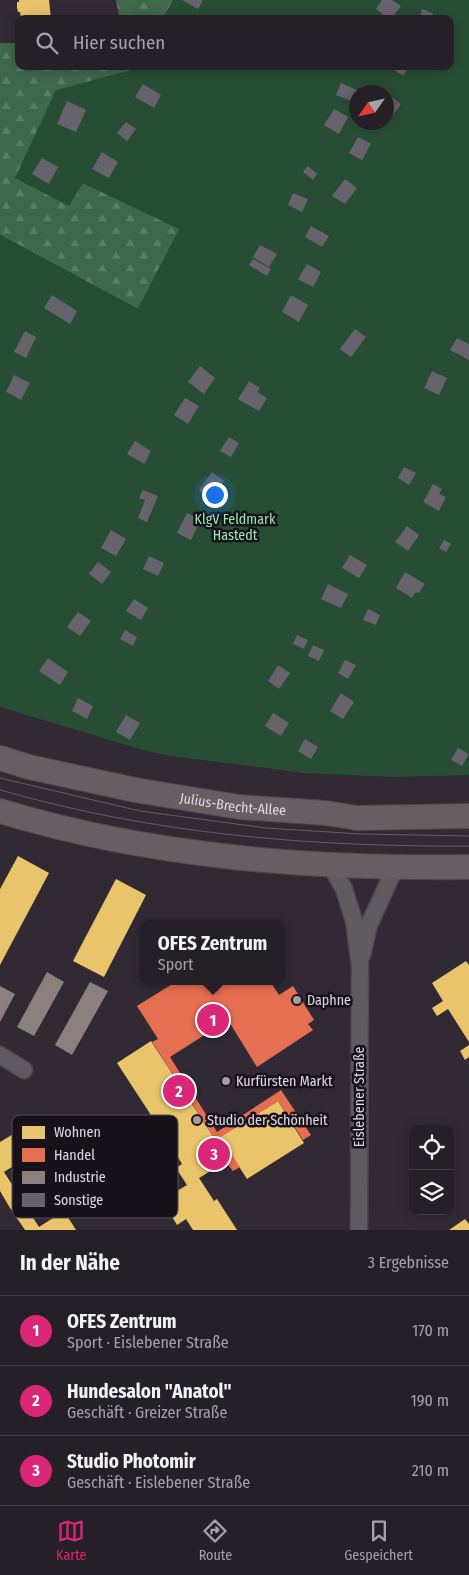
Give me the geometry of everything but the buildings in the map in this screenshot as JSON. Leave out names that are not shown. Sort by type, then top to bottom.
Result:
[{"type":"main road","name":"Julius-Brecht-Allee","points":[[0,758],[29,767],[135,790],[239,807],[326,813],[357,818],[469,816]]},
{"type":"main road","points":[[0,811],[122,841],[228,857],[331,866],[469,868]]},
{"type":"street","name":"Eislebener Straße","points":[[331,866],[344,889],[354,921],[360,965],[358,1230]]},
{"type":"street","name":"Eislebener Straße","points":[[360,965],[369,925],[395,868]]},
{"type":"street","points":[[0,1054],[24,1070]]},
{"type":"green space","points":[[116,0],[173,0],[165,15],[119,15]]},
{"type":"green space","name":"KlgV Feldmark Hastedt","points":[[173,0],[469,0],[469,775],[394,777],[304,773],[171,756],[143,750],[0,707],[0,235],[138,309],[179,229],[83,183],[69,206],[15,178],[56,90],[131,70],[454,70],[454,15],[165,15]]},
{"type":"green space","points":[[0,43],[15,43],[15,70],[135,70],[83,183],[180,229],[138,309],[0,235]]},
{"type":"tram line","points":[[0,778],[140,811],[266,828],[361,834],[469,836]]},
{"type":"tram line","points":[[0,790],[116,817],[232,835],[350,844],[469,846]]},
{"type":"place","name":"Daphne","points":[[297,1000]]},
{"type":"place","name":"OFES Zentrum","points":[[213,1020]]},
{"type":"place","name":"Kurfürsten Markt","points":[[226,1081]]},
{"type":"place","name":"Hundesalon \"Anatol\"","points":[[179,1091]]},
{"type":"place","name":"Studio der Schönheit","points":[[197,1120]]},
{"type":"place","name":"Studio Photomir","points":[[214,1154]]}]
